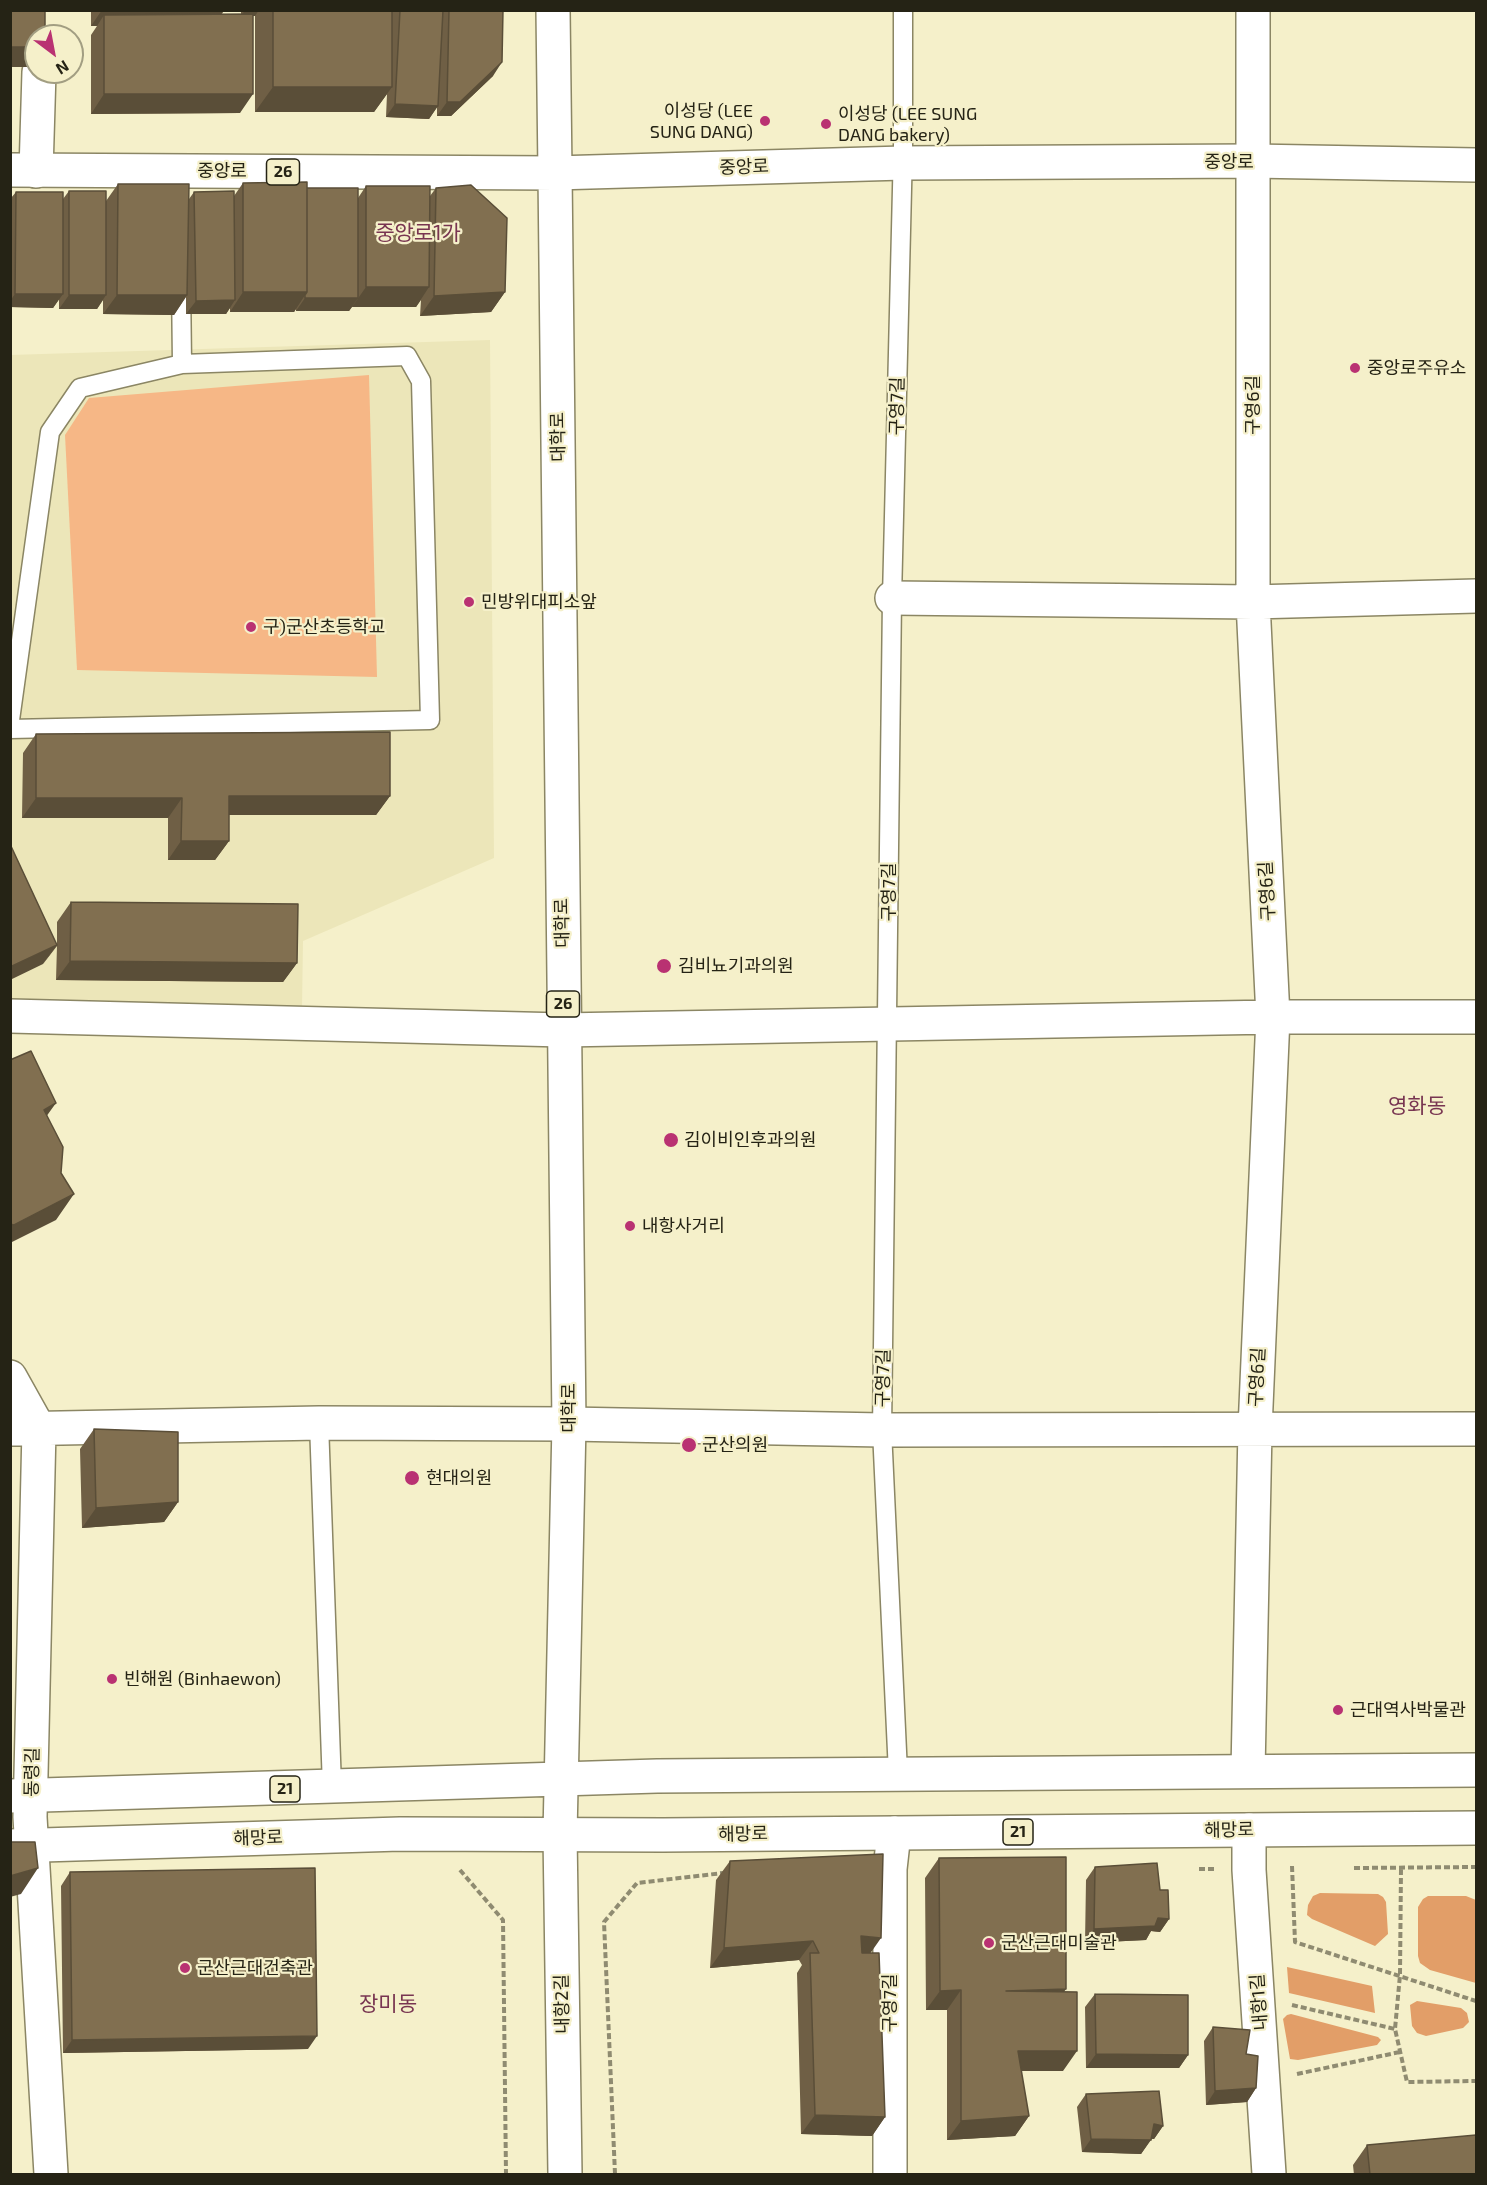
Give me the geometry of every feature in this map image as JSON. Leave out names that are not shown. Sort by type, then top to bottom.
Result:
[{"type":"street","name":"대학로","points":[[554,10],[563,1030],[569,1424],[560,1834]]},
{"type":"street","name":"구영6길","points":[[1248,1771],[1255,1430],[1273,1017],[1253,602],[1253,10]]},
{"type":"street","points":[[23,171],[37,84]]},
{"type":"street","name":"중앙로","points":[[23,171],[179,182],[903,163],[1253,161],[1476,165]]},
{"type":"street","points":[[892,598],[1253,602],[1476,596]]},
{"type":"street","points":[[10,1016],[563,1030],[1273,1017],[1476,1017]]},
{"type":"street","name":"동령길","points":[[10,1377],[25,1429],[22,1845],[51,2175]]},
{"type":"street","points":[[25,1429],[319,1423],[569,1424],[882,1430],[1476,1429]]},
{"type":"street","name":"21","points":[[21,1796],[657,1776],[1476,1770]]},
{"type":"street","name":"해망로","points":[[22,1845],[400,1834],[1476,1828]]},
{"type":"street","name":"내항1길","points":[[1250,1830],[1250,1870],[1269,2175]]},
{"type":"street","name":"구영7길","points":[[890,2175],[890,1869],[894,1833]]},
{"type":"street","name":"내항2길","points":[[560,1834],[565,2175]]},
{"type":"lane","name":"구영7길","points":[[898,1773],[882,1430],[892,598],[903,163],[903,10]]},
{"type":"lane","points":[[180,261],[182,364]]},
{"type":"lane","points":[[10,720],[50,432],[80,388],[182,364],[407,356],[421,381],[430,720],[10,729]]},
{"type":"lane","points":[[319,1423],[332,1787]]},
{"type":"path","points":[[1303,1867],[1292,1866],[1295,1942],[1476,2001]]},
{"type":"path","points":[[458,1867],[503,1920],[506,2175]]},
{"type":"path","points":[[1191,1867],[1250,1870]]},
{"type":"path","points":[[1346,1868],[1476,1867]]},
{"type":"path","points":[[1401,1869],[1400,1975],[1395,2029],[1407,2082],[1476,2081]]},
{"type":"path","points":[[615,2175],[604,1922],[637,1883],[724,1873]]},
{"type":"path","points":[[1259,1997],[1395,2029]]},
{"type":"path","points":[[1264,2082],[1400,2052]]},
{"type":"shaded area","name":"구)군산초등학교","points":[[490,340],[494,858],[303,941],[302,1008],[11,1001],[10,355]]},
{"type":"shaded area","points":[[369,375],[377,677],[77,670],[65,435],[89,398]]},
{"type":"shaded area","points":[[1320,1893],[1378,1894],[1383,1897],[1386,1902],[1388,1934],[1375,1946],[1312,1919],[1307,1915],[1308,1905],[1313,1896]]},
{"type":"shaded area","points":[[1428,1896],[1466,1896],[1476,1900],[1476,1983],[1430,1970],[1420,1963],[1418,1907]]},
{"type":"shaded area","points":[[1287,1967],[1372,1986],[1375,2013],[1289,1993]]},
{"type":"shaded area","points":[[1417,2001],[1461,2008],[1467,2013],[1469,2022],[1463,2028],[1426,2036],[1417,2033],[1412,2026],[1410,2005]]},
{"type":"shaded area","points":[[1291,2014],[1378,2037],[1381,2040],[1377,2045],[1298,2060],[1290,2059],[1283,2019]]},
{"type":"building","points":[[10,10],[45,10],[45,24],[24,24],[24,47],[10,47]]},
{"type":"building","points":[[273,10],[392,10],[392,87],[273,87]]},
{"type":"building","points":[[400,10],[443,10],[438,106],[395,104]]},
{"type":"building","points":[[449,10],[503,10],[502,62],[460,102],[447,102]]},
{"type":"building","points":[[253,14],[253,94],[104,94],[104,15]]},
{"type":"building","points":[[307,182],[307,292],[243,292],[243,183]]},
{"type":"building","points":[[118,184],[189,184],[187,295],[117,295]]},
{"type":"building","points":[[471,185],[507,218],[505,292],[434,296],[436,188]]},
{"type":"building","points":[[366,186],[430,186],[429,287],[366,287]]},
{"type":"building","points":[[307,188],[358,188],[358,298],[305,298],[307,292]]},
{"type":"building","points":[[69,191],[106,191],[106,295],[69,295]]},
{"type":"building","points":[[234,191],[235,300],[196,301],[194,192]]},
{"type":"building","points":[[16,192],[63,192],[63,294],[15,294]]},
{"type":"building","points":[[390,732],[390,796],[229,796],[229,841],[181,841],[182,798],[36,798],[36,734]]},
{"type":"building","points":[[10,844],[57,945],[10,967]]},
{"type":"building","points":[[71,902],[298,904],[297,963],[70,961]]},
{"type":"building","points":[[31,1051],[56,1103],[44,1110],[63,1147],[61,1173],[74,1194],[14,1225],[10,1224],[10,1060]]},
{"type":"building","points":[[94,1429],[178,1432],[178,1502],[96,1508]]},
{"type":"building","points":[[10,1842],[35,1842],[38,1868],[10,1876]]},
{"type":"building","points":[[883,1854],[881,1938],[861,1936],[862,1953],[879,1953],[885,2117],[815,2115],[810,1953],[819,1953],[813,1941],[724,1948],[730,1861]]},
{"type":"building","points":[[1066,1857],[1066,1989],[1006,1991],[1077,1992],[1077,2051],[1018,2051],[1029,2116],[961,2121],[961,1990],[940,1991],[939,1858]]},
{"type":"building","points":[[1157,1863],[1160,1890],[1168,1890],[1169,1919],[1158,1918],[1155,1926],[1094,1929],[1095,1867]]},
{"type":"building","name":"군산근대건축관","points":[[315,1868],[317,2036],[72,2040],[70,1872]]},
{"type":"building","points":[[1095,1994],[1188,1995],[1188,2055],[1096,2054]]},
{"type":"building","points":[[1213,2027],[1250,2030],[1246,2054],[1258,2056],[1256,2088],[1215,2091]]},
{"type":"building","points":[[1159,2091],[1163,2126],[1154,2124],[1151,2140],[1091,2139],[1086,2094]]},
{"type":"building","points":[[1476,2135],[1476,2175],[1370,2175],[1367,2145]]},
{"type":"place","name":"이성당 (LEE SUNG DANG)","points":[[765,121]]},
{"type":"place","name":"이성당 (LEE SUNG DANG bakery)","points":[[826,124]]},
{"type":"place","name":"중앙로주유소","points":[[1355,368]]},
{"type":"place","name":"민방위대피소앞","points":[[469,602]]},
{"type":"place","name":"구)군산초등학교","points":[[251,627]]},
{"type":"place","name":"김비뇨기과의원","points":[[664,966]]},
{"type":"place","name":"김이비인후과의원","points":[[671,1140]]},
{"type":"place","name":"내항사거리","points":[[630,1226]]},
{"type":"place","name":"군산의원","points":[[689,1445]]},
{"type":"place","name":"현대의원","points":[[412,1478]]},
{"type":"place","name":"빈해원 (Binhaewon)","points":[[112,1679]]},
{"type":"place","name":"근대역사박물관","points":[[1338,1710]]},
{"type":"place","name":"군산근대미술관","points":[[989,1943]]},
{"type":"place","name":"군산근대건축관","points":[[185,1968]]},
{"type":"district","name":"중앙로1가","points":[[418,233]]},
{"type":"district","name":"영화동","points":[[1417,1106]]},
{"type":"district","name":"장미동","points":[[388,2004]]}]
